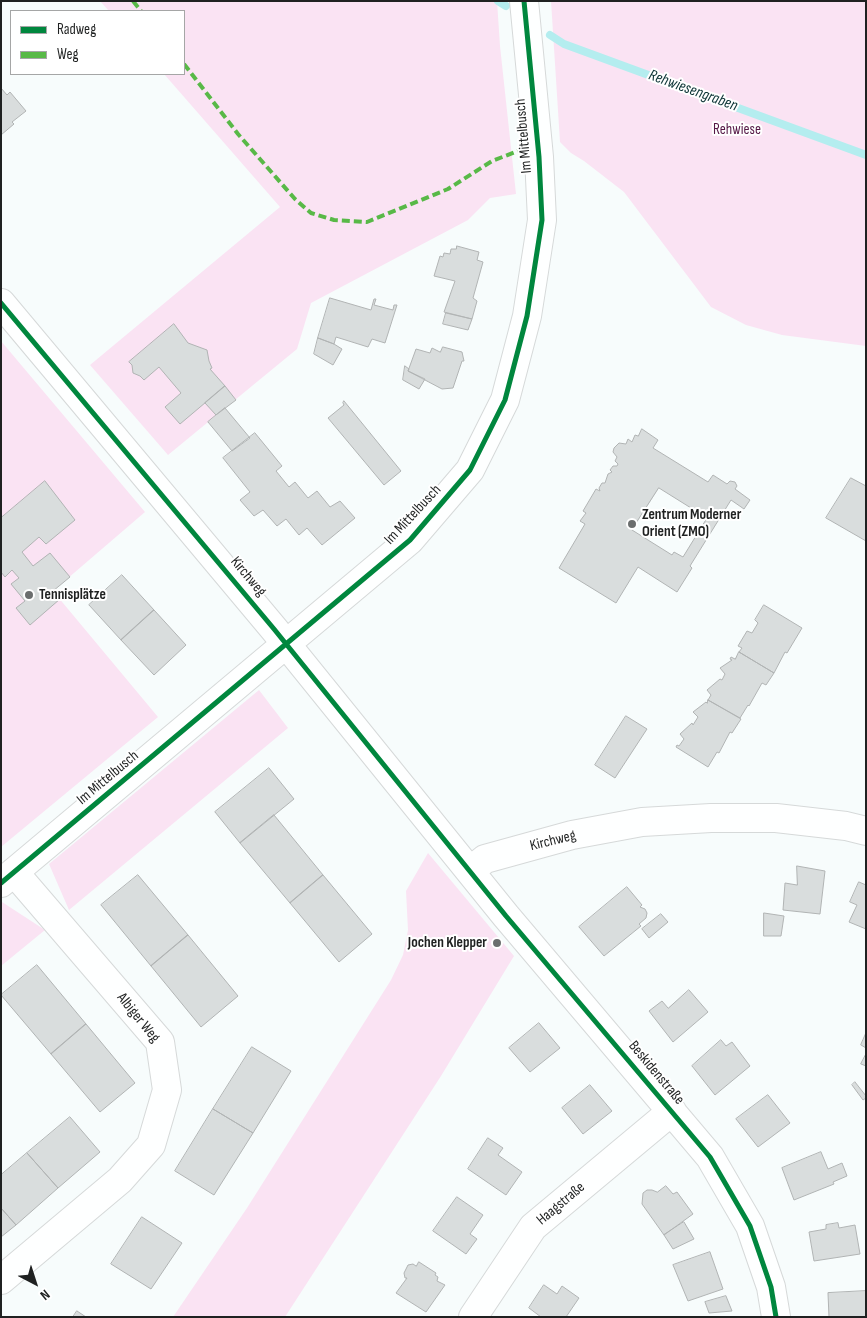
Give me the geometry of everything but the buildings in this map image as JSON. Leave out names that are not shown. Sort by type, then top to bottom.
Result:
[{"type":"street","name":"Im Mittelbusch","points":[[8,878],[410,540],[470,470],[505,400],[528,316],[542,220],[539,157],[524,1]]},
{"type":"street","name":"Kirchweg","points":[[1,304],[285,644],[470,871],[485,859],[572,835],[642,822],[711,818],[776,818],[866,830]]},
{"type":"street","name":"Beskidenstraße","points":[[470,871],[710,1157],[750,1226],[771,1287],[776,1317]]},
{"type":"street","name":"Albiger Weg","points":[[1,1280],[120,1180],[151,1145],[167,1090],[160,1042],[8,878]]},
{"type":"street","name":"Haagstraße","points":[[472,1317],[533,1227],[672,1111]]},
{"type":"green space","points":[[100,1],[497,1],[516,194],[490,198],[468,220],[311,303],[297,349],[168,455],[90,365],[280,207],[165,75],[185,75],[185,10],[108,10]]},
{"type":"green space","name":"Rehwiese","points":[[551,1],[866,1],[866,346],[782,335],[746,325],[711,307],[624,192],[571,153],[560,142]]},
{"type":"green space","name":"Tennisplätze","points":[[1,341],[145,512],[53,591],[158,717],[1,847]]},
{"type":"green space","points":[[259,690],[288,728],[69,910],[49,864]]},
{"type":"green space","points":[[428,853],[514,956],[441,1076],[285,1317],[173,1317],[247,1208],[391,980],[403,955],[408,930],[406,891]]},
{"type":"green space","points":[[1,903],[45,930],[1,966]]},
{"type":"waterway","name":"Rehwiesengraben","points":[[498,1],[506,6]]},
{"type":"waterway","name":"Rehwiesengraben","points":[[550,35],[564,44],[866,155]]},
{"type":"marked path","points":[[133,1],[140,10]]},
{"type":"marked path","points":[[185,65],[238,134],[295,199],[311,213],[334,220],[367,222],[448,189],[492,161],[518,151]]},
{"type":"cycle path","points":[[1,883],[410,540],[470,470],[505,400],[527,316],[542,220],[539,157],[524,1]]},
{"type":"cycle path","points":[[1,303],[274,629],[506,916],[710,1157],[750,1226],[771,1287],[776,1317]]},
{"type":"place","name":"Zentrum Moderner Orient (ZMO)","points":[[632,524]]},
{"type":"place","name":"Tennisplätze","points":[[29,595]]},
{"type":"place","name":"Jochen Klepper","points":[[497,943]]}]
